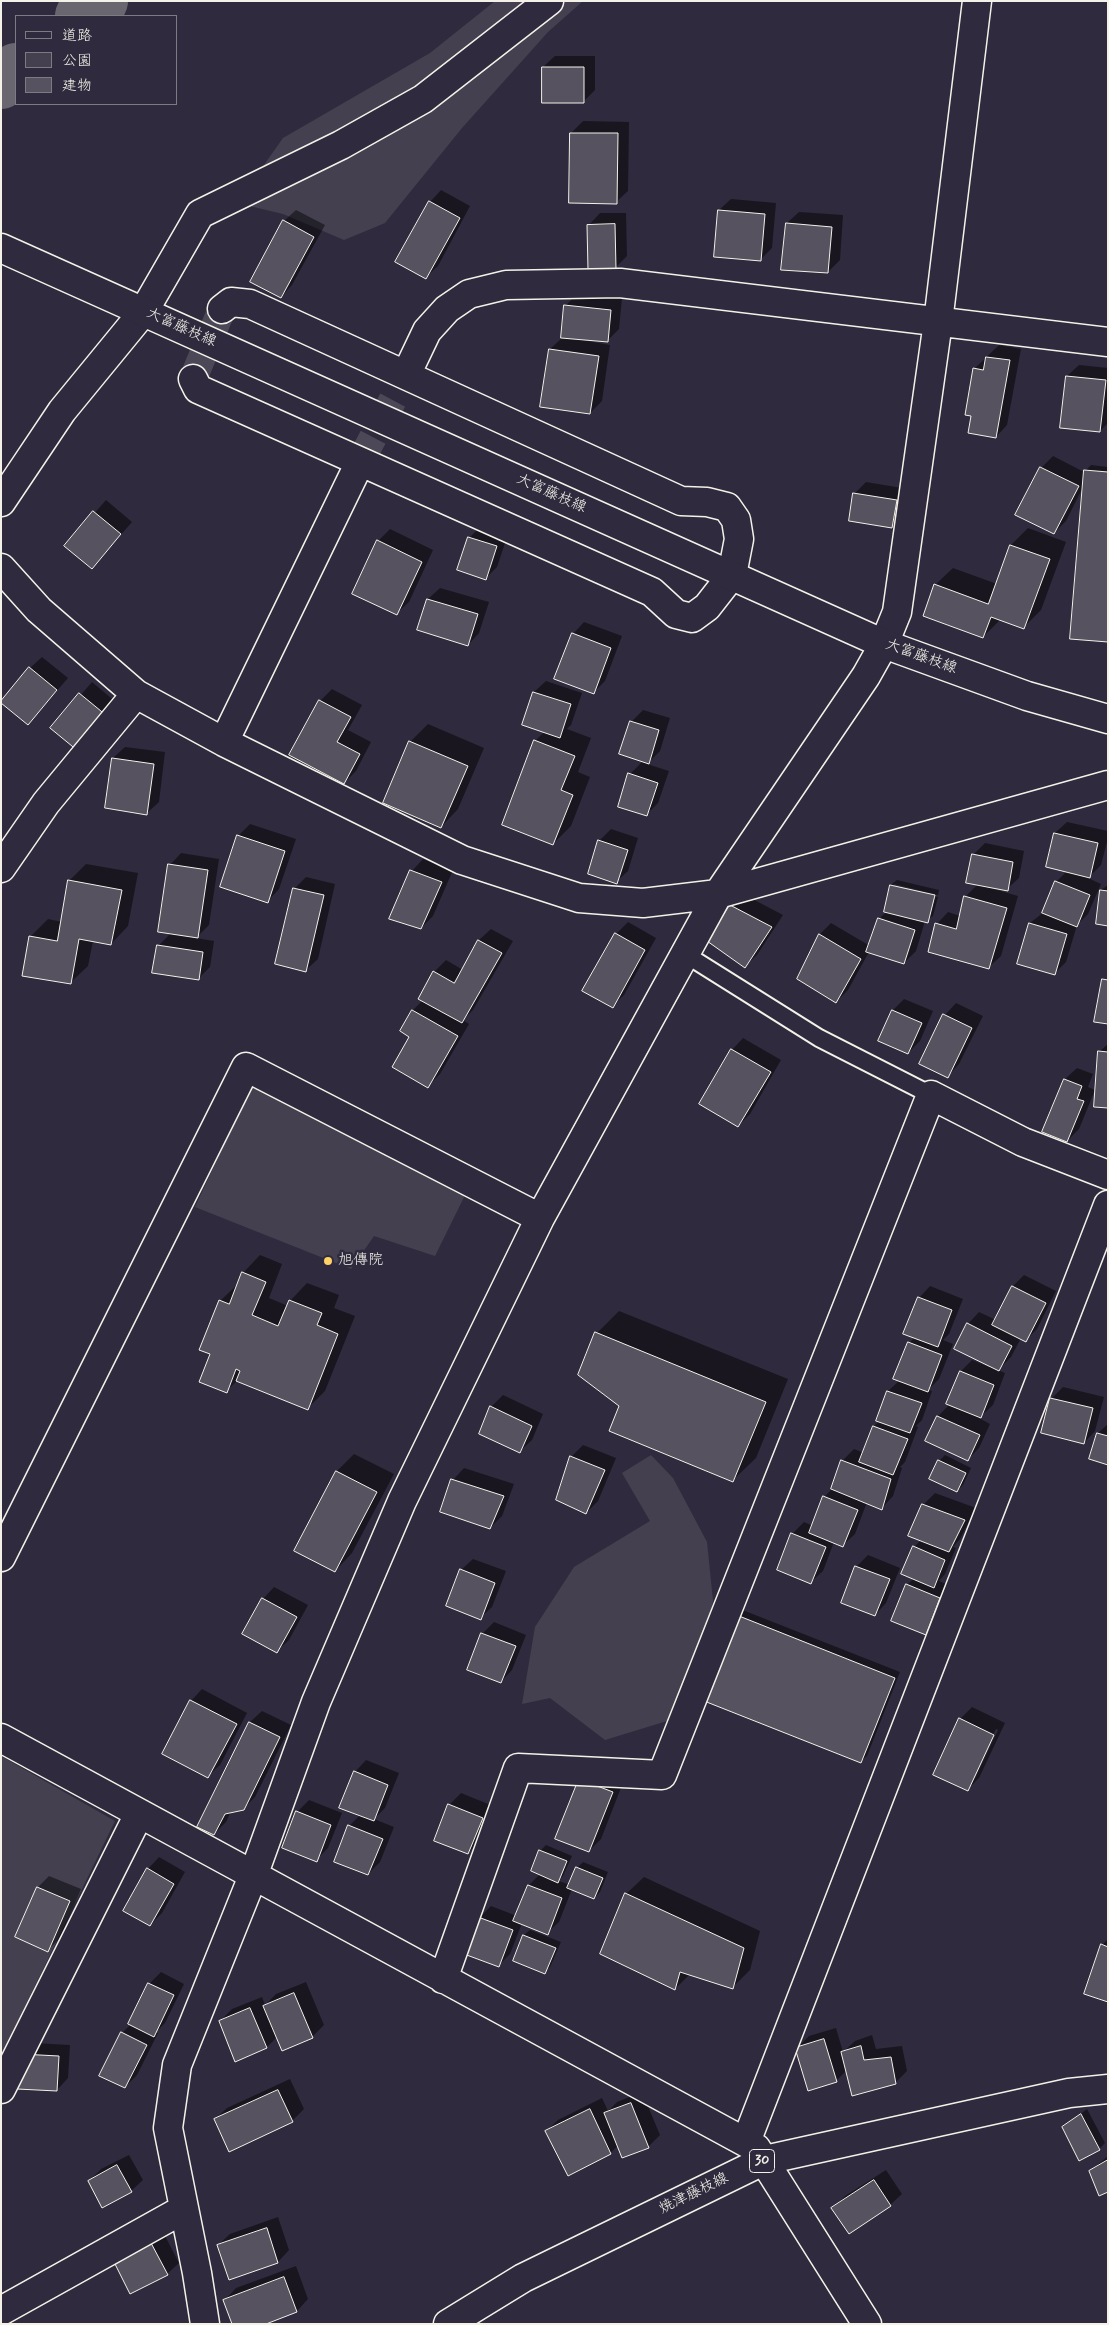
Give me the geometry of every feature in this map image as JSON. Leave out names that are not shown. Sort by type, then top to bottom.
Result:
[{"type":"street","points":[[1,502],[132,306],[200,214],[341,145],[422,99],[550,1]]},
{"type":"street","points":[[205,2324],[198,2273],[168,2128],[177,2065],[253,1876],[316,1702],[398,1510],[540,1218],[718,894],[866,676],[884,644],[897,612],[938,322],[977,1]]},
{"type":"street","name":"大富藤枝線","points":[[1,248],[884,644],[1027,696],[1108,719]]},
{"type":"street","points":[[406,375],[427,331],[446,309],[470,294],[506,285],[620,283],[1108,342]]},
{"type":"street","points":[[193,379],[198,390],[652,592],[676,614],[692,618],[707,607],[732,575],[740,539],[736,520],[727,507],[707,502],[681,501],[250,304],[231,302],[222,308]]},
{"type":"street","points":[[224,742],[360,462]]},
{"type":"street","points":[[1,568],[39,610],[136,694],[224,742],[462,860],[579,898],[643,903],[718,894],[1108,785]]},
{"type":"street","points":[[1,868],[46,803],[136,694]]},
{"type":"street","points":[[1,1557],[246,1067],[540,1218]]},
{"type":"street","points":[[443,1979],[518,1768],[662,1775],[931,1095],[1022,1142],[1108,1175]]},
{"type":"street","points":[[755,2151],[1108,1205]]},
{"type":"street","points":[[1,1738],[755,2151],[867,2324]]},
{"type":"street","points":[[1,2088],[139,1814]]},
{"type":"street","name":"焼津藤枝線","points":[[448,2324],[523,2278],[755,2151],[1060,2095],[1108,2089]]},
{"type":"street","points":[[1,2311],[184,2209]]},
{"type":"lane","points":[[685,954],[819,1038],[931,1095]]},
{"type":"green space","points":[[495,1],[583,1],[548,32],[462,128],[385,223],[344,240],[283,214],[237,203],[283,138],[430,53]]},
{"type":"green space","points":[[253,1083],[467,1191],[435,1256],[374,1236],[351,1269],[195,1207]]},
{"type":"green space","points":[[651,1455],[673,1478],[707,1542],[713,1601],[699,1672],[667,1721],[605,1740],[550,1698],[522,1704],[535,1627],[574,1567],[650,1521],[622,1473]]},
{"type":"green space","points":[[1,1756],[115,1821],[1,2056]]},
{"type":"building","points":[[542,67],[584,67],[584,103],[542,103]]},
{"type":"building","points":[[570,133],[618,133],[617,204],[569,203]]},
{"type":"building","points":[[429,201],[460,218],[426,279],[395,262]]},
{"type":"building","points":[[718,210],[765,214],[761,261],[714,257]]},
{"type":"building","points":[[283,220],[314,237],[281,298],[250,282]]},
{"type":"building","points":[[786,223],[832,227],[828,273],[781,270]]},
{"type":"building","points":[[615,224],[616,269],[588,270],[587,225]]},
{"type":"building","points":[[564,305],[611,310],[608,342],[561,338]]},
{"type":"building","points":[[549,349],[599,356],[590,414],[540,407]]},
{"type":"building","points":[[986,357],[1010,360],[996,438],[968,433],[971,416],[965,415],[973,368],[983,370]]},
{"type":"building","points":[[1066,376],[1106,380],[1100,432],[1060,428]]},
{"type":"building","points":[[1040,467],[1079,486],[1054,534],[1015,515]]},
{"type":"building","points":[[1084,470],[1108,472],[1108,642],[1070,639]]},
{"type":"building","points":[[853,493],[897,500],[892,528],[849,521]]},
{"type":"building","points":[[93,511],[121,534],[92,569],[64,546]]},
{"type":"building","points":[[468,537],[497,546],[486,580],[457,570]]},
{"type":"building","points":[[377,540],[422,562],[397,615],[352,594]]},
{"type":"building","points":[[1010,545],[1050,559],[1024,629],[991,617],[983,638],[923,616],[934,584],[988,604]]},
{"type":"building","points":[[427,599],[478,614],[468,646],[417,630]]},
{"type":"building","points":[[572,633],[611,648],[594,694],[554,679]]},
{"type":"building","points":[[29,667],[57,690],[28,725],[1,701]]},
{"type":"building","points":[[533,692],[571,704],[560,738],[522,725]]},
{"type":"building","points":[[79,693],[107,716],[78,751],[50,728]]},
{"type":"building","points":[[319,700],[351,717],[337,742],[360,754],[344,784],[289,755]]},
{"type":"building","points":[[630,721],[659,730],[649,764],[619,754]]},
{"type":"building","points":[[534,740],[575,756],[561,790],[573,795],[553,845],[502,825]]},
{"type":"building","points":[[409,741],[468,766],[441,828],[383,803]]},
{"type":"building","points":[[112,758],[154,764],[147,815],[105,808]]},
{"type":"building","points":[[628,773],[658,783],[647,816],[618,807]]},
{"type":"building","points":[[1054,833],[1098,843],[1090,878],[1046,867]]},
{"type":"building","points":[[237,835],[285,851],[268,903],[220,887]]},
{"type":"building","points":[[598,840],[628,850],[617,884],[588,874]]},
{"type":"building","points":[[972,854],[1013,862],[1008,891],[966,883]]},
{"type":"building","points":[[168,864],[208,870],[198,938],[158,932]]},
{"type":"building","points":[[410,870],[442,882],[421,929],[389,919]]},
{"type":"building","points":[[68,880],[122,890],[111,945],[79,939],[71,984],[22,976],[29,936],[57,941]]},
{"type":"building","points":[[1055,881],[1090,895],[1077,927],[1042,913]]},
{"type":"building","points":[[890,885],[935,895],[928,923],[884,912]]},
{"type":"building","points":[[293,888],[324,895],[306,972],[275,964]]},
{"type":"building","points":[[1100,890],[1108,891],[1108,926],[1096,924]]},
{"type":"building","points":[[964,896],[1007,908],[989,969],[928,952],[935,923],[956,929]]},
{"type":"building","points":[[730,905],[772,927],[745,968],[707,941]]},
{"type":"building","points":[[878,918],[915,930],[904,964],[866,952]]},
{"type":"building","points":[[1029,923],[1067,934],[1055,975],[1017,964]]},
{"type":"building","points":[[615,933],[645,950],[613,1008],[582,991]]},
{"type":"building","points":[[819,934],[861,959],[836,1003],[797,979]]},
{"type":"building","points":[[478,940],[502,953],[462,1023],[418,999],[433,971],[454,983]]},
{"type":"building","points":[[157,945],[203,952],[199,980],[152,973]]},
{"type":"building","points":[[1102,979],[1108,980],[1108,1024],[1094,1022]]},
{"type":"building","points":[[412,1010],[458,1036],[428,1088],[392,1067],[409,1037],[400,1031]]},
{"type":"building","points":[[892,1010],[922,1023],[908,1054],[878,1041]]},
{"type":"building","points":[[943,1014],[972,1028],[948,1078],[919,1064]]},
{"type":"building","points":[[731,1049],[771,1072],[738,1127],[699,1104]]},
{"type":"building","points":[[1098,1051],[1108,1052],[1108,1108],[1094,1107]]},
{"type":"building","points":[[1064,1079],[1082,1086],[1077,1099],[1084,1101],[1067,1142],[1042,1132]]},
{"type":"building","points":[[242,1272],[266,1282],[252,1315],[278,1326],[289,1300],[322,1313],[317,1325],[338,1334],[308,1410],[236,1381],[240,1371],[236,1369],[227,1393],[199,1382],[210,1354],[199,1350],[219,1300],[229,1304]]},
{"type":"building","points":[[1012,1286],[1046,1303],[1026,1342],[992,1325]]},
{"type":"building","points":[[918,1297],[952,1310],[938,1347],[903,1334]]},
{"type":"building","points":[[967,1323],[1012,1346],[999,1371],[954,1349]]},
{"type":"building","points":[[595,1332],[766,1402],[733,1482],[609,1431],[619,1406],[578,1375]]},
{"type":"building","points":[[908,1342],[942,1355],[928,1392],[893,1379]]},
{"type":"building","points":[[960,1371],[994,1385],[981,1418],[946,1404]]},
{"type":"building","points":[[887,1391],[922,1403],[910,1433],[876,1421]]},
{"type":"building","points":[[1050,1398],[1093,1408],[1084,1444],[1041,1433]]},
{"type":"building","points":[[490,1406],[532,1426],[520,1453],[479,1434]]},
{"type":"building","points":[[937,1416],[980,1435],[968,1461],[925,1441]]},
{"type":"building","points":[[873,1426],[908,1439],[893,1475],[859,1462]]},
{"type":"building","points":[[1097,1433],[1108,1436],[1108,1465],[1089,1459]]},
{"type":"building","points":[[570,1456],[605,1470],[586,1514],[556,1500]]},
{"type":"building","points":[[841,1460],[891,1479],[882,1510],[831,1489]]},
{"type":"building","points":[[938,1460],[966,1473],[957,1492],[929,1479]]},
{"type":"building","points":[[336,1471],[377,1492],[335,1572],[294,1551]]},
{"type":"building","points":[[451,1479],[504,1496],[490,1529],[440,1512]]},
{"type":"building","points":[[823,1496],[858,1510],[843,1547],[809,1533]]},
{"type":"building","points":[[922,1504],[965,1520],[949,1552],[908,1536]]},
{"type":"building","points":[[791,1533],[826,1547],[811,1584],[777,1570]]},
{"type":"building","points":[[913,1546],[945,1560],[934,1588],[901,1574]]},
{"type":"building","points":[[855,1566],[890,1579],[875,1616],[841,1603]]},
{"type":"building","points":[[460,1569],[495,1583],[481,1620],[446,1606]]},
{"type":"building","points":[[906,1584],[940,1598],[926,1635],[891,1621]]},
{"type":"building","points":[[262,1598],[297,1617],[277,1653],[242,1634]]},
{"type":"building","points":[[734,1614],[895,1678],[861,1763],[699,1699]]},
{"type":"building","points":[[481,1633],[516,1646],[501,1683],[467,1670]]},
{"type":"building","points":[[190,1700],[237,1724],[208,1778],[162,1754]]},
{"type":"building","points":[[959,1718],[994,1735],[968,1791],[933,1775]]},
{"type":"building","points":[[249,1722],[280,1737],[244,1810],[225,1814],[214,1835],[197,1827]]},
{"type":"building","points":[[354,1771],[388,1785],[374,1821],[339,1808]]},
{"type":"building","points":[[579,1779],[613,1792],[589,1852],[555,1839]]},
{"type":"building","points":[[448,1804],[483,1818],[468,1854],[434,1841]]},
{"type":"building","points":[[296,1811],[331,1825],[317,1862],[282,1848]]},
{"type":"building","points":[[348,1825],[383,1839],[368,1875],[334,1862]]},
{"type":"building","points":[[539,1850],[567,1861],[558,1883],[531,1871]]},
{"type":"building","points":[[576,1867],[603,1878],[594,1899],[567,1888]]},
{"type":"building","points":[[147,1868],[174,1884],[150,1926],[123,1911]]},
{"type":"building","points":[[528,1885],[562,1898],[548,1935],[513,1921]]},
{"type":"building","points":[[37,1887],[70,1901],[48,1952],[15,1937]]},
{"type":"building","points":[[625,1893],[744,1948],[733,1989],[680,1972],[675,1990],[600,1954]]},
{"type":"building","points":[[478,1917],[513,1930],[499,1967],[464,1954]]},
{"type":"building","points":[[523,1935],[556,1948],[545,1974],[513,1961]]},
{"type":"building","points":[[1101,1944],[1108,1947],[1108,2002],[1084,1994]]},
{"type":"building","points":[[148,1983],[174,1995],[154,2037],[128,2024]]},
{"type":"building","points":[[294,1993],[313,2038],[282,2051],[263,2006]]},
{"type":"building","points":[[250,2008],[267,2048],[235,2062],[219,2021]]},
{"type":"building","points":[[121,2032],[147,2045],[125,2088],[99,2076]]},
{"type":"building","points":[[824,2039],[837,2082],[808,2091],[795,2048]]},
{"type":"building","points":[[861,2046],[864,2060],[891,2057],[896,2084],[852,2096],[841,2052]]},
{"type":"building","points":[[20,2054],[59,2056],[57,2091],[17,2089]]},
{"type":"building","points":[[278,2090],[293,2122],[229,2152],[214,2119]]},
{"type":"building","points":[[631,2103],[649,2148],[622,2158],[604,2113]]},
{"type":"building","points":[[590,2109],[611,2154],[568,2176],[545,2131]]},
{"type":"building","points":[[1081,2114],[1100,2150],[1079,2161],[1062,2127]]},
{"type":"building","points":[[1108,2160],[1108,2192],[1099,2196],[1089,2171]]},
{"type":"building","points":[[117,2165],[132,2192],[102,2208],[88,2181]]},
{"type":"building","points":[[874,2180],[891,2206],[849,2234],[831,2208]]},
{"type":"building","points":[[267,2228],[278,2263],[229,2280],[217,2245]]},
{"type":"building","points":[[151,2243],[168,2275],[130,2294],[114,2262]]},
{"type":"building","points":[[284,2277],[297,2312],[266,2324],[232,2324],[223,2300]]},
{"type":"waterway","points":[[83,15],[101,1]]},
{"type":"waterway","points":[[1,82],[15,71]]},
{"type":"tunnel","points":[[193,379],[222,309]]},
{"type":"tunnel","points":[[360,462],[406,375]]},
{"type":"place","name":"旭傳院","points":[[328,1261]]}]
